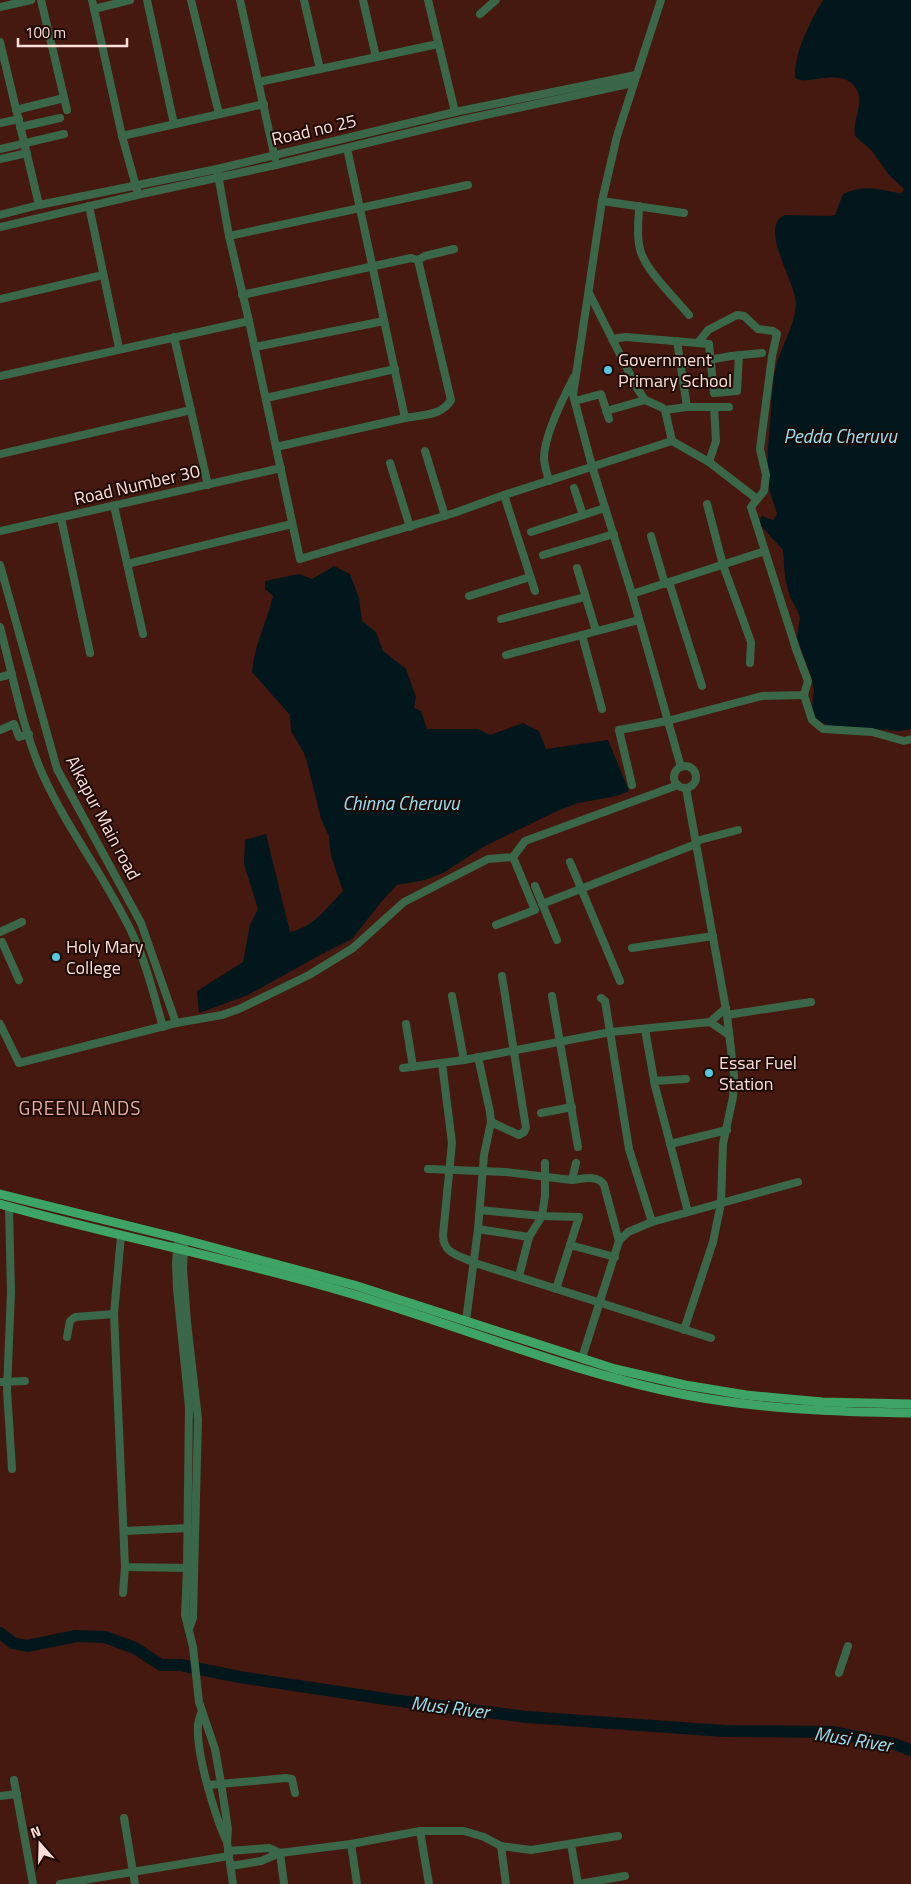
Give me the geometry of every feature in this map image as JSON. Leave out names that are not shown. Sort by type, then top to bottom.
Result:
[{"type":"main road","points":[[0,1194],[182,1239],[354,1285],[615,1369],[654,1378],[746,1395],[822,1402],[911,1404]]},
{"type":"main road","points":[[5,1206],[351,1294],[613,1378],[745,1405],[822,1412],[911,1413]]},
{"type":"street","points":[[0,7],[30,0]]},
{"type":"street","points":[[41,0],[67,110]]},
{"type":"street","points":[[92,0],[122,136],[137,190]]},
{"type":"street","points":[[94,9],[130,0]]},
{"type":"street","points":[[147,0],[174,124]]},
{"type":"street","points":[[191,0],[219,114]]},
{"type":"street","points":[[240,0],[276,165]]},
{"type":"street","points":[[304,0],[320,69]]},
{"type":"street","points":[[363,0],[376,58]]},
{"type":"street","points":[[428,0],[455,112]]},
{"type":"street","points":[[480,14],[496,0]]},
{"type":"street","points":[[661,0],[632,83],[602,201],[574,395],[592,466],[632,594],[681,767]]},
{"type":"street","points":[[0,42],[39,205]]},
{"type":"street","points":[[259,82],[438,44]]},
{"type":"street","name":"Road no 25","points":[[217,173],[274,155],[455,112],[636,75]]},
{"type":"street","name":"Road no 25","points":[[0,215],[39,205],[137,190],[217,173],[276,165],[632,83]]},
{"type":"street","points":[[16,110],[64,98]]},
{"type":"street","points":[[516,100],[518,108]]},
{"type":"street","points":[[122,136],[264,104]]},
{"type":"street","points":[[0,123],[19,123],[60,118]]},
{"type":"street","points":[[0,149],[64,134]]},
{"type":"street","points":[[347,148],[405,418]]},
{"type":"street","points":[[0,159],[26,153]]},
{"type":"street","points":[[217,173],[229,236],[255,347],[300,559],[445,516],[672,441]]},
{"type":"street","points":[[229,236],[468,185]]},
{"type":"street","name":"Road no 25","points":[[0,227],[89,206],[137,190]]},
{"type":"street","points":[[602,201],[684,213]]},
{"type":"street","points":[[89,206],[119,348]]},
{"type":"street","points":[[640,206],[638,238],[645,262],[690,315]]},
{"type":"street","points":[[242,296],[411,258],[418,260],[425,256],[454,249]]},
{"type":"street","points":[[276,447],[405,418],[441,412],[447,407],[451,400],[418,260]]},
{"type":"street","points":[[0,299],[103,275]]},
{"type":"street","points":[[589,293],[637,388],[645,400],[664,410],[672,441],[709,462],[757,499]]},
{"type":"street","points":[[698,343],[708,330],[737,315],[744,316],[758,329],[773,331],[776,334],[760,449],[766,475],[764,491],[751,507],[808,681],[804,694],[812,720],[823,729],[872,732],[904,741],[911,739]]},
{"type":"street","points":[[0,376],[249,320]]},
{"type":"street","points":[[255,347],[384,320]]},
{"type":"street","points":[[174,336],[208,485]]},
{"type":"street","points":[[612,339],[626,337],[709,344],[714,393],[737,391],[739,355]]},
{"type":"street","points":[[677,341],[687,407]]},
{"type":"street","points":[[681,365],[762,353]]},
{"type":"street","points":[[266,398],[395,369]]},
{"type":"street","points":[[549,481],[544,459],[546,443],[566,392],[576,374]]},
{"type":"street","points":[[575,401],[601,394],[608,420]]},
{"type":"street","points":[[606,411],[645,400]]},
{"type":"street","points":[[664,410],[687,407],[729,407]]},
{"type":"street","points":[[709,462],[716,441],[714,407]]},
{"type":"street","points":[[0,454],[191,410]]},
{"type":"street","points":[[425,451],[445,516]]},
{"type":"street","points":[[390,463],[410,527]]},
{"type":"street","name":"Road Number 30","points":[[0,531],[281,468]]},
{"type":"street","points":[[574,488],[583,515]]},
{"type":"street","points":[[504,495],[534,591]]},
{"type":"street","points":[[707,504],[724,565],[751,642],[750,663]]},
{"type":"street","points":[[114,506],[143,634]]},
{"type":"street","points":[[531,532],[605,508]]},
{"type":"street","points":[[61,518],[90,653]]},
{"type":"street","points":[[127,564],[292,524]]},
{"type":"street","points":[[543,555],[614,534]]},
{"type":"street","points":[[651,536],[702,686]]},
{"type":"street","points":[[632,594],[766,551]]},
{"type":"street","name":"Alkapur Main road","points":[[0,565],[60,774],[141,923],[176,1023]]},
{"type":"street","points":[[577,568],[596,632]]},
{"type":"street","points":[[469,596],[530,577]]},
{"type":"street","points":[[501,620],[585,597]]},
{"type":"street","points":[[506,655],[639,620]]},
{"type":"street","name":"Alkapur Main road","points":[[0,627],[29,734],[47,782],[117,903],[133,935],[163,1027]]},
{"type":"street","points":[[582,635],[602,709]]},
{"type":"street","points":[[0,677],[12,674]]},
{"type":"street","points":[[632,785],[619,730],[667,721],[762,696],[804,694]]},
{"type":"street","points":[[0,730],[14,724],[19,736],[29,734]]},
{"type":"street","points":[[678,785],[674,776],[681,767]]},
{"type":"street","points":[[681,767],[690,767],[696,775],[696,782],[686,788]]},
{"type":"street","points":[[47,782],[60,774]]},
{"type":"street","points":[[0,1024],[19,1063],[176,1023],[222,1015],[269,996],[309,975],[353,948],[404,902],[488,859],[513,856],[525,841],[678,785],[686,788]]},
{"type":"street","points":[[684,1330],[713,1242],[720,1204],[723,1144],[733,1097],[734,1076],[727,1011],[686,788]]},
{"type":"street","points":[[542,904],[696,843],[738,830]]},
{"type":"street","points":[[496,925],[535,910],[513,856]]},
{"type":"street","points":[[570,862],[620,981]]},
{"type":"street","points":[[535,886],[557,940]]},
{"type":"street","points":[[0,932],[22,922]]},
{"type":"street","points":[[632,948],[713,936]]},
{"type":"street","points":[[0,943],[2,942],[19,980]]},
{"type":"street","points":[[491,1122],[519,1135],[526,1128],[502,976]]},
{"type":"street","points":[[452,996],[464,1060]]},
{"type":"street","points":[[552,996],[578,1147]]},
{"type":"street","points":[[601,998],[605,1001],[629,1149],[652,1222]]},
{"type":"street","points":[[403,1068],[464,1060],[610,1032],[710,1022],[727,1011],[811,1002]]},
{"type":"street","points":[[710,1022],[729,1035]]},
{"type":"street","points":[[406,1024],[413,1067]]},
{"type":"street","points":[[644,1029],[654,1082],[688,1212]]},
{"type":"street","points":[[466,1321],[475,1263],[482,1171],[491,1122],[478,1057]]},
{"type":"street","points":[[442,1063],[452,1143],[443,1244],[446,1249],[475,1263],[711,1338]]},
{"type":"street","points":[[654,1082],[686,1079]]},
{"type":"street","points":[[541,1113],[572,1108]]},
{"type":"street","points":[[670,1144],[727,1130]]},
{"type":"street","points":[[519,1276],[529,1237],[542,1216],[545,1196],[545,1163]]},
{"type":"street","points":[[572,1180],[576,1164]]},
{"type":"street","points":[[428,1169],[482,1171],[572,1180],[596,1178],[602,1180],[619,1241],[601,1303],[582,1358]]},
{"type":"street","points":[[619,1241],[628,1232],[652,1222],[798,1182]]},
{"type":"street","points":[[5,1206],[11,1292],[4,1382],[12,1469]]},
{"type":"street","points":[[480,1210],[579,1218],[556,1289]]},
{"type":"street","points":[[478,1229],[529,1237]]},
{"type":"street","points":[[121,1236],[114,1314],[124,1531],[125,1567],[123,1592]]},
{"type":"street","points":[[182,1239],[180,1249],[181,1296],[193,1405],[193,1618],[189,1629]]},
{"type":"street","points":[[570,1245],[615,1257]]},
{"type":"street","points":[[67,1337],[70,1321],[75,1317],[114,1314]]},
{"type":"street","points":[[4,1382],[25,1381]]},
{"type":"street","points":[[192,1486],[184,1615],[189,1629],[199,1702],[208,1725],[221,1783],[228,1829],[228,1854],[233,1884]]},
{"type":"street","points":[[124,1531],[188,1528]]},
{"type":"street","points":[[125,1567],[187,1568]]},
{"type":"street","points":[[839,1673],[848,1646]]},
{"type":"street","points":[[202,1711],[198,1725],[199,1741],[208,1785],[220,1828],[227,1842]]},
{"type":"street","points":[[208,1785],[286,1778],[292,1779],[295,1793]]},
{"type":"street","points":[[14,1780],[32,1884]]},
{"type":"street","points":[[0,1796],[17,1794]]},
{"type":"street","points":[[124,1818],[135,1884]]},
{"type":"street","points":[[420,1831],[429,1884]]},
{"type":"street","points":[[230,1866],[261,1862],[280,1853],[351,1844],[420,1831],[464,1831],[484,1837],[501,1846],[531,1850],[618,1836]]},
{"type":"street","points":[[351,1844],[357,1884]]},
{"type":"street","points":[[571,1844],[578,1884],[625,1876]]},
{"type":"street","points":[[501,1846],[506,1884]]},
{"type":"street","points":[[60,1884],[269,1848],[280,1853]]},
{"type":"street","points":[[280,1853],[284,1884]]},
{"type":"water","name":"Pedda Cheruvu","points":[[823,0],[911,0],[911,729],[900,731],[831,726],[820,722],[815,717],[812,710],[814,690],[797,638],[800,618],[790,597],[785,578],[783,550],[761,526],[760,519],[762,516],[773,520],[777,514],[770,492],[768,472],[772,390],[776,367],[793,321],[796,305],[795,295],[776,243],[775,231],[777,221],[785,215],[835,215],[843,194],[851,191],[871,188],[902,193],[904,189],[889,175],[872,151],[855,136],[859,96],[851,83],[835,78],[801,80],[795,78],[795,68],[800,48],[808,27]]},
{"type":"water","name":"Chinna Cheruvu","points":[[334,566],[350,574],[359,598],[362,621],[376,632],[383,651],[406,669],[416,697],[414,708],[421,711],[427,729],[478,729],[490,735],[523,723],[539,731],[546,749],[608,740],[629,791],[617,796],[578,803],[555,812],[485,846],[443,873],[425,880],[397,885],[352,939],[248,995],[199,1013],[197,991],[243,962],[250,925],[258,909],[244,864],[245,840],[266,834],[290,932],[298,930],[313,921],[343,891],[331,856],[329,836],[321,819],[307,762],[291,731],[290,715],[252,672],[273,596],[265,589],[265,581],[299,574],[312,579]]},
{"type":"waterway","name":"Musi River","points":[[0,1633],[13,1643],[27,1646],[76,1636],[105,1637],[135,1648],[161,1665],[181,1665],[239,1677],[393,1700],[527,1717],[724,1731],[832,1732],[894,1744],[911,1750]]},
{"type":"place","name":"Government Primary School","points":[[608,370]]},
{"type":"place","name":"Holy Mary College","points":[[56,957]]},
{"type":"place","name":"Essar Fuel Station","points":[[709,1073]]},
{"type":"district","name":"GREENLANDS","points":[[80,1108]]}]
